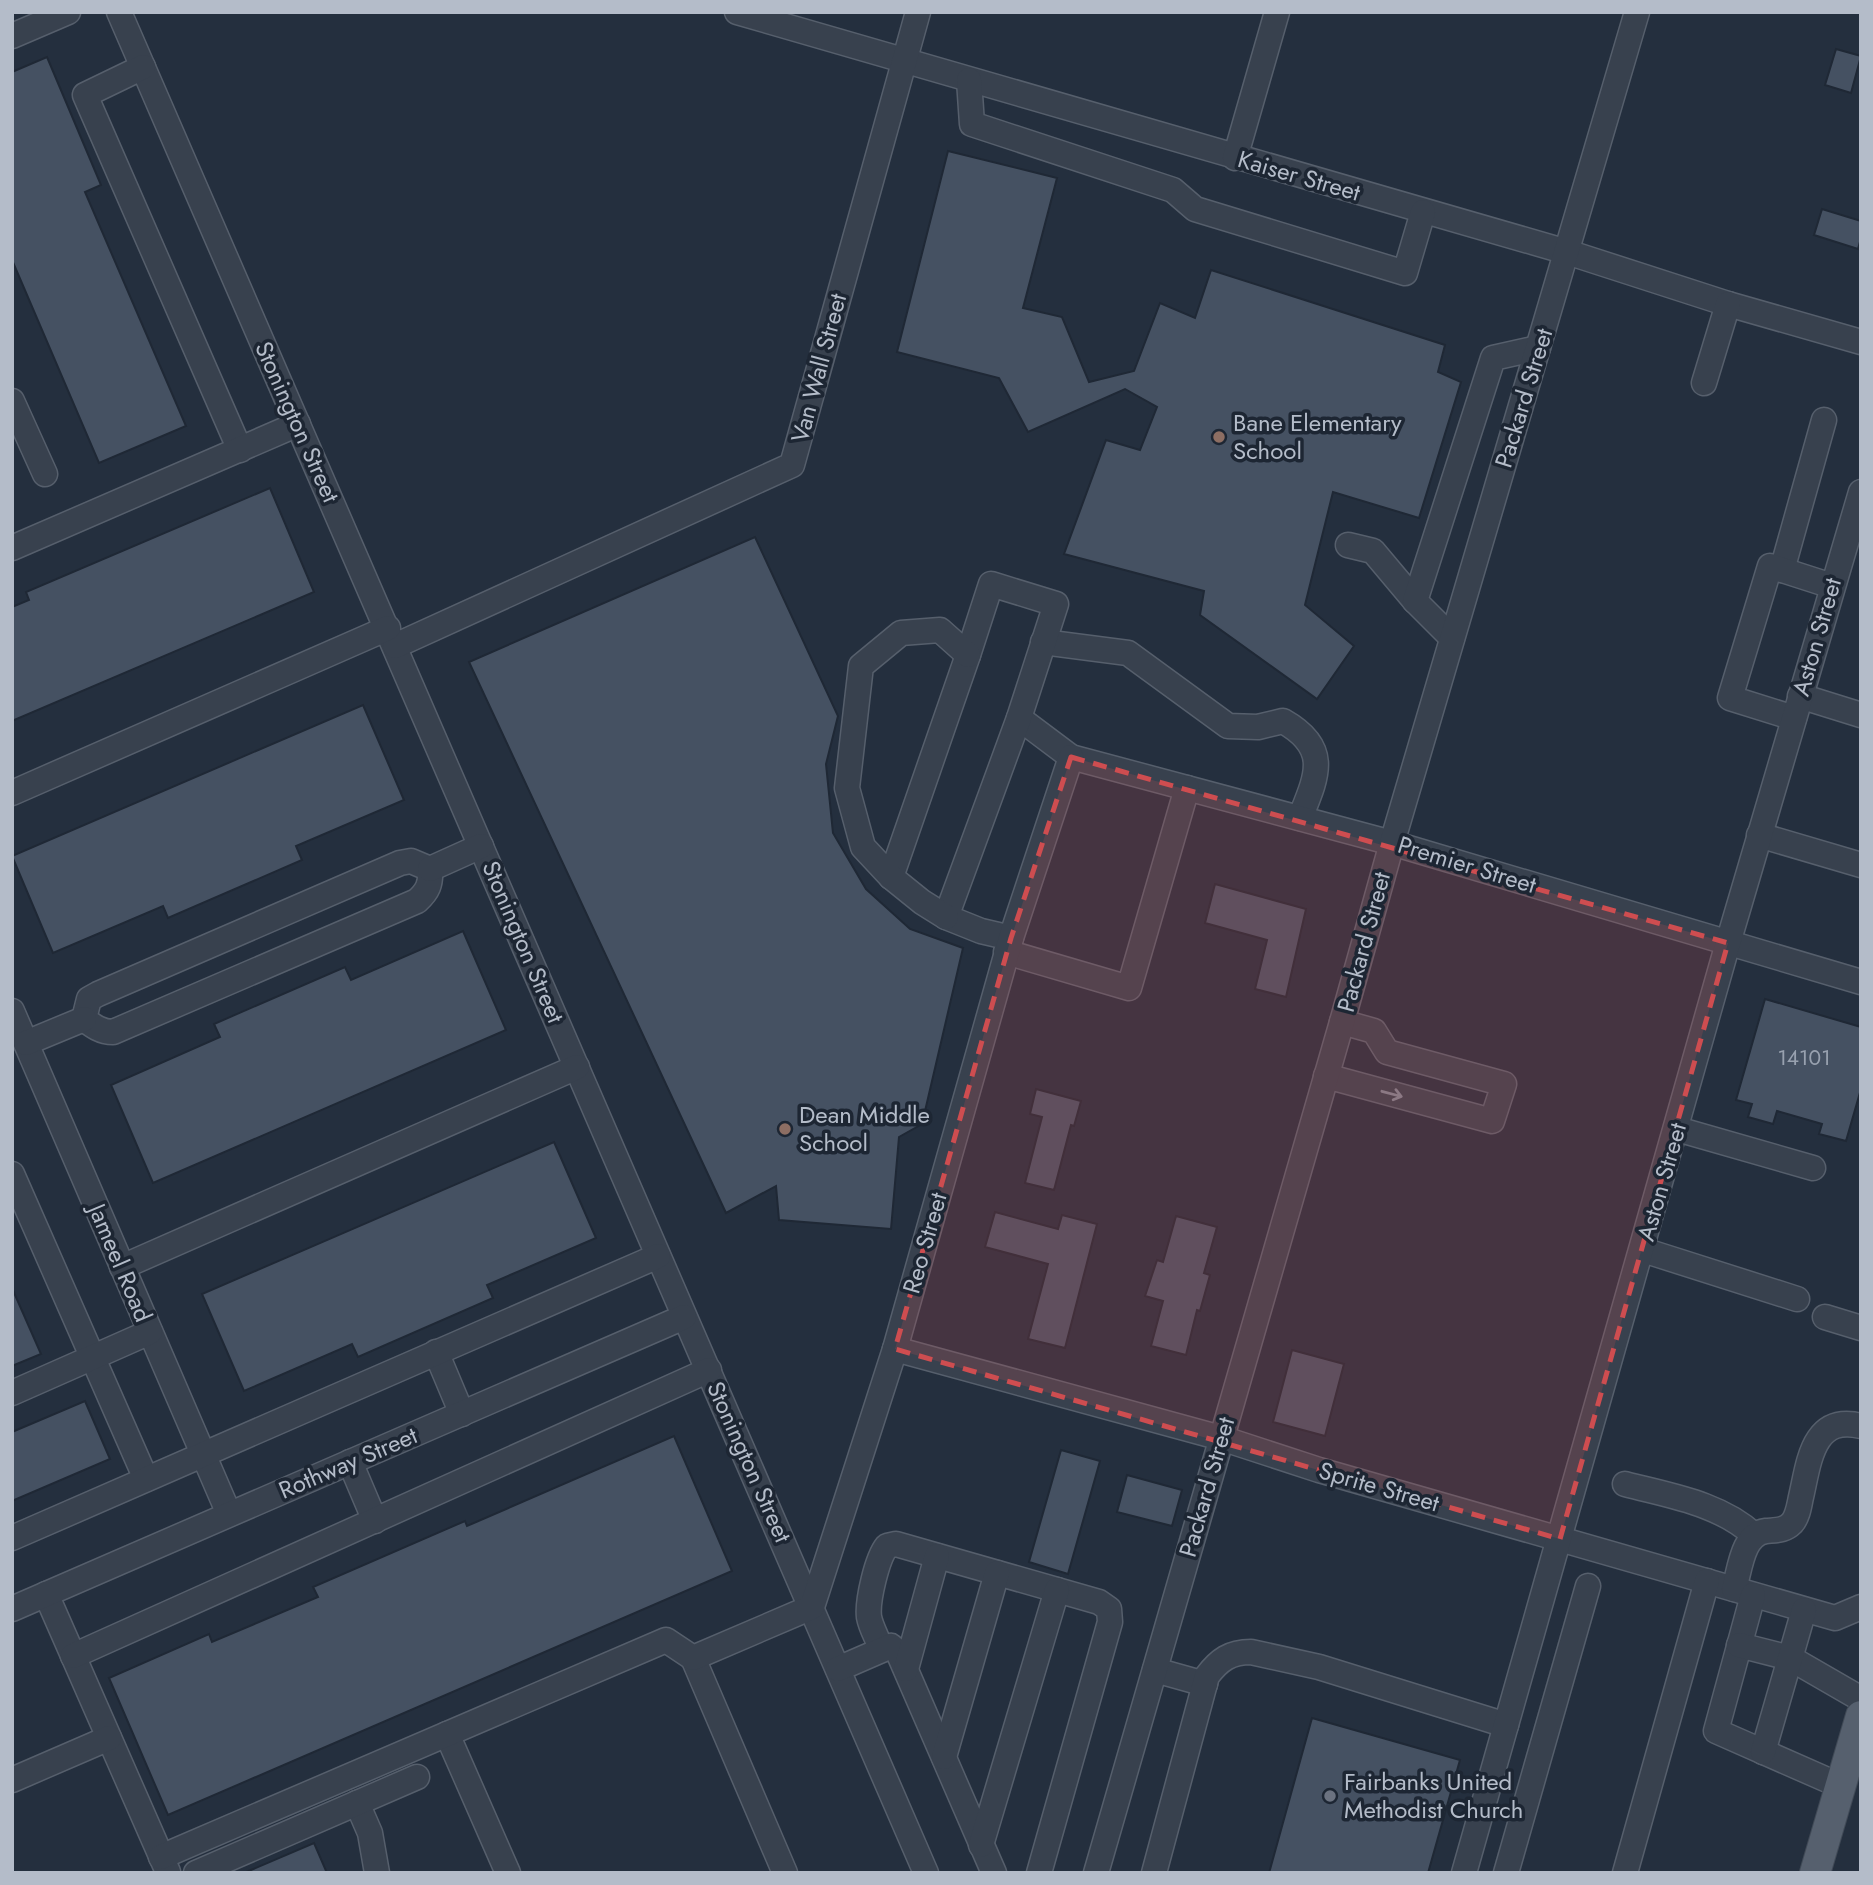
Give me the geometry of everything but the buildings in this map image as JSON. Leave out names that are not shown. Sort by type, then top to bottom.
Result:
[{"type":"main road","points":[[1815,1873],[1861,1716]]},
{"type":"street","points":[[12,37],[68,12]]},
{"type":"street","name":"Stonington Street","points":[[119,12],[926,1873]]},
{"type":"street","name":"Kaiser Street","points":[[737,12],[1567,253],[1861,342]]},
{"type":"street","points":[[1235,158],[1277,12]]},
{"type":"street","name":"Packard Street","points":[[1096,1873],[1392,843],[1637,12]]},
{"type":"street","name":"Van Wall Street","points":[[392,637],[792,465],[903,61],[912,14]]},
{"type":"street","points":[[143,67],[85,95],[240,450]]},
{"type":"street","points":[[969,80],[972,124],[1173,190],[1195,209],[1405,273],[1423,212]]},
{"type":"street","points":[[1704,383],[1728,303]]},
{"type":"street","points":[[1415,601],[1493,358],[1538,348]]},
{"type":"street","points":[[12,401],[45,474]]},
{"type":"street","points":[[1782,570],[1824,420]]},
{"type":"street","points":[[12,548],[298,424]]},
{"type":"street","name":"Aston Street","points":[[1464,1873],[1759,835],[1861,492]]},
{"type":"street","points":[[1348,545],[1373,551],[1415,601],[1452,638]]},
{"type":"street","points":[[1832,586],[1770,566],[1730,698],[1861,715]]},
{"type":"street","points":[[891,877],[991,584],[1056,604],[1019,718],[946,917]]},
{"type":"street","points":[[968,655],[940,630],[901,633],[861,666],[847,788],[863,847],[891,877],[946,917],[1008,945],[1129,988],[1187,788]]},
{"type":"street","points":[[12,793],[392,637]]},
{"type":"street","points":[[1043,642],[1128,653],[1228,726],[1258,727],[1283,721],[1300,731],[1312,746],[1317,770],[1300,818]]},
{"type":"street","points":[[1019,718],[1071,757]]},
{"type":"street","name":"Premier Street","points":[[1071,757],[1392,843],[1861,982]]},
{"type":"street","name":"Reo Street","points":[[812,1607],[895,1349],[1008,945],[1071,757]]},
{"type":"street","points":[[1759,835],[1861,865]]},
{"type":"street","points":[[85,1019],[89,999],[98,994],[400,863],[411,861],[429,869],[481,846]]},
{"type":"street","points":[[85,1019],[95,1028],[113,1032],[417,901],[426,893],[431,881],[429,869]]},
{"type":"street","name":"Jameel Road","points":[[12,1011],[23,1051],[122,1267],[229,1514]]},
{"type":"street","points":[[23,1051],[85,1019]]},
{"type":"street","points":[[1326,1076],[1492,1121],[1504,1084],[1387,1052],[1374,1031],[1342,1022]]},
{"type":"street","points":[[122,1267],[577,1067]]},
{"type":"street","points":[[1677,1129],[1813,1168]]},
{"type":"street","points":[[12,1174],[146,1479]]},
{"type":"street","points":[[1643,1250],[1797,1299]]},
{"type":"street","points":[[12,1538],[658,1256]]},
{"type":"street","name":"Rothway Street","points":[[12,1609],[684,1317]]},
{"type":"street","points":[[1825,1317],[1861,1328]]},
{"type":"street","points":[[12,1393],[150,1332]]},
{"type":"street","name":"Sprite Street","points":[[895,1349],[1221,1438],[1804,1610],[1835,1618],[1861,1607]]},
{"type":"street","points":[[436,1352],[462,1414]]},
{"type":"street","points":[[73,1657],[709,1370]]},
{"type":"street","points":[[1840,1786],[1716,1731],[1739,1645],[1747,1544],[1754,1535],[1764,1531],[1785,1529],[1796,1516],[1811,1453],[1825,1431],[1837,1424],[1861,1426]]},
{"type":"street","points":[[350,1462],[375,1521]]},
{"type":"street","points":[[1625,1484],[1724,1513],[1754,1535]]},
{"type":"street","points":[[881,1649],[869,1618],[869,1605],[881,1553],[887,1546],[896,1544],[1099,1602],[1109,1609],[1110,1622],[1039,1873]]},
{"type":"street","points":[[906,1669],[937,1556]]},
{"type":"street","points":[[944,1757],[997,1573]]},
{"type":"street","points":[[1625,1873],[1707,1581]]},
{"type":"street","points":[[1506,1873],[1588,1586]]},
{"type":"street","points":[[981,1845],[1057,1590]]},
{"type":"street","points":[[46,1594],[165,1865],[447,1734],[666,1640],[694,1658],[786,1873]]},
{"type":"street","points":[[694,1658],[812,1607]]},
{"type":"street","points":[[1763,1752],[1804,1610]]},
{"type":"street","points":[[1739,1645],[1790,1658],[1861,1699]]},
{"type":"street","points":[[838,1669],[891,1646],[898,1652],[993,1873]]},
{"type":"street","points":[[1154,1873],[1205,1684],[1223,1658],[1251,1652],[1320,1667],[1506,1725]]},
{"type":"street","points":[[1154,1670],[1205,1684]]},
{"type":"street","points":[[1522,1670],[1560,1684]]},
{"type":"street","points":[[447,1734],[508,1873]]},
{"type":"street","points":[[12,1780],[109,1738]]},
{"type":"street","points":[[196,1873],[417,1777]]},
{"type":"street","points":[[1491,1777],[1529,1791]]},
{"type":"street","points":[[357,1803],[370,1833],[377,1873]]},
{"type":"highlighted area","points":[[1071,757],[1728,943],[1560,1539],[895,1349],[1011,938]]},
{"type":"place","name":"Bane Elementary School","points":[[1219,437]]},
{"type":"place","name":"Dean Middle School","points":[[785,1129]]},
{"type":"place","name":"Fairbanks United Methodist Church","points":[[1330,1796]]}]
